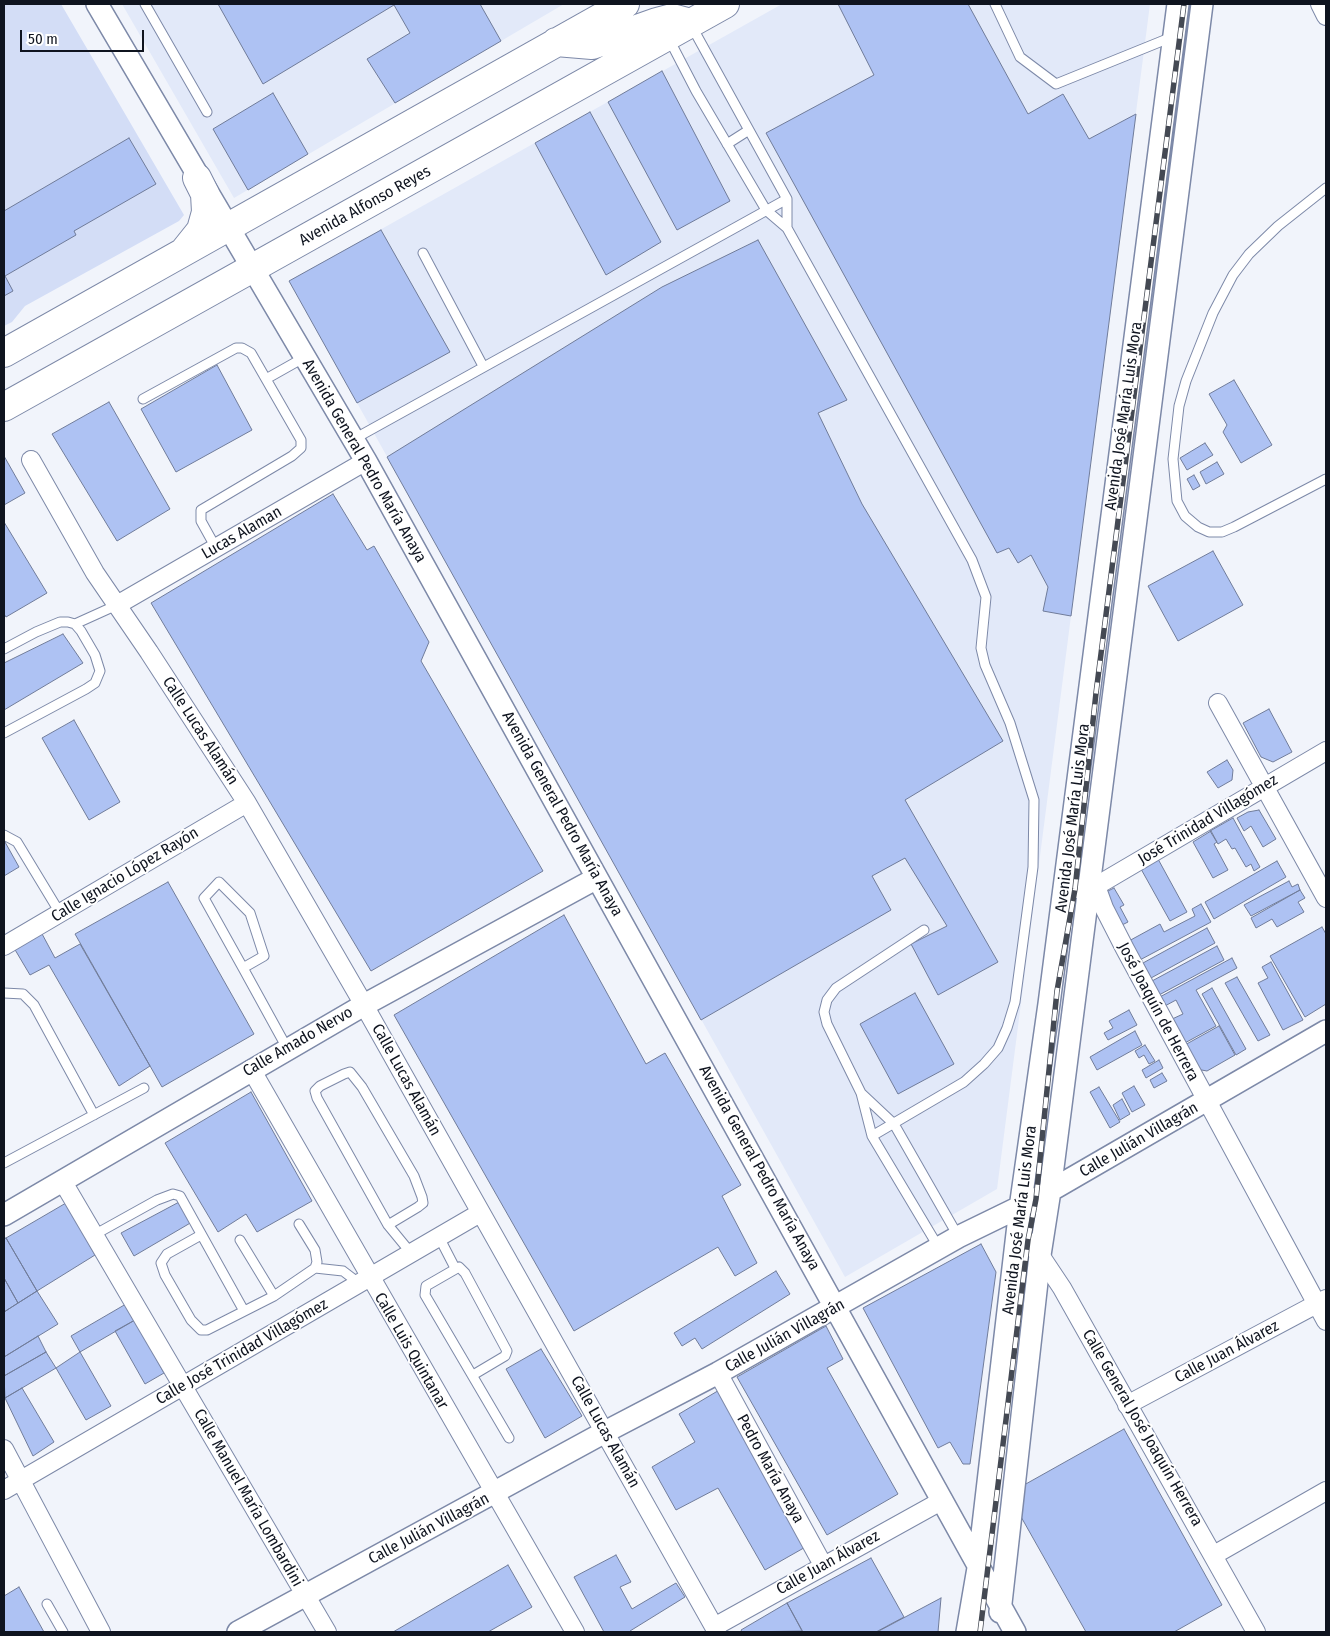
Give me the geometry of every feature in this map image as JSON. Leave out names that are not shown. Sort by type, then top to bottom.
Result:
[{"type":"highway","points":[[4,353],[625,4]]},
{"type":"highway","name":"Avenida Alfonso Reyes","points":[[4,406],[253,268],[678,20],[725,4]]},
{"type":"highway","points":[[556,42],[592,45],[678,20]]},
{"type":"highway","points":[[175,258],[192,244],[204,221],[204,194],[197,178]]},
{"type":"street","name":"Avenida General Pedro María Anaya","points":[[96,4],[197,178],[253,268],[366,461],[1015,1632]]},
{"type":"street","name":"Avenida José María Luis Mora","points":[[967,1632],[978,1568],[1020,1208],[1064,887],[1178,4]]},
{"type":"street","name":"Avenida José María Luis Mora","points":[[998,1632],[1040,1255],[1092,887],[1202,4]]},
{"type":"street","points":[[1320,4],[1326,16]]},
{"type":"street","name":"Calle Lucas Alamán","points":[[31,460],[73,538],[246,803],[364,1005],[716,1630]]},
{"type":"street","name":"Lucas Alaman","points":[[117,605],[366,461]]},
{"type":"street","points":[[1218,702],[1326,898]]},
{"type":"street","name":"José Trinidad Villagómez","points":[[1092,887],[1326,751]]},
{"type":"street","name":"Calle Ignacio López Rayón","points":[[4,946],[246,803]]},
{"type":"street","name":"Calle Amado Nervo","points":[[5,1212],[63,1182],[251,1069],[364,1005],[597,878]]},
{"type":"street","points":[[1064,887],[1075,890],[1092,887]]},
{"type":"street","name":"José Joaquín de Herrera","points":[[1092,887],[1206,1101],[1322,1301],[1326,1321]]},
{"type":"street","name":"Calle Julián Villagrán","points":[[238,1632],[605,1432],[718,1373],[958,1237],[1020,1208],[1326,1031]]},
{"type":"street","name":"Calle Luis Quintanar","points":[[251,1069],[364,1281],[494,1494],[575,1632]]},
{"type":"street","name":"Calle Manuel María Lombardini","points":[[63,1182],[327,1632]]},
{"type":"street","name":"Calle José Trinidad Villagómez","points":[[4,1490],[480,1213]]},
{"type":"street","name":"Calle General José Joaquín Herrera","points":[[1018,1232],[1040,1255],[1062,1288],[1256,1632]]},
{"type":"street","name":"Calle Juan Álvarez","points":[[1127,1404],[1322,1301]]},
{"type":"street","name":"Pedro María Anaya","points":[[718,1373],[823,1565]]},
{"type":"street","points":[[4,1450],[101,1632]]},
{"type":"street","points":[[1214,1555],[1326,1491]]},
{"type":"street","name":"Calle Juan Álvarez","points":[[716,1630],[823,1565],[943,1500]]},
{"type":"lane","points":[[145,4],[207,112]]},
{"type":"lane","points":[[994,4],[1020,57],[1041,76],[1056,84],[1173,37]]},
{"type":"lane","points":[[678,20],[749,130],[787,199],[787,228]]},
{"type":"lane","points":[[678,20],[726,144],[766,210],[787,228],[972,560],[986,597],[981,648],[985,665],[1013,732],[1034,800],[1033,868],[1015,1002],[1007,1028],[998,1048],[964,1082],[872,1136]]},
{"type":"lane","points":[[726,144],[749,130]]},
{"type":"lane","points":[[1326,188],[1278,226],[1249,254],[1233,275],[1213,313],[1186,381],[1179,406],[1173,459],[1177,501],[1185,516],[1198,528],[1209,532],[1222,532],[1234,528],[1326,479]]},
{"type":"lane","points":[[353,440],[483,366],[787,199]]},
{"type":"lane","points":[[423,253],[483,366]]},
{"type":"lane","points":[[143,398],[239,348],[251,353],[297,430],[302,444],[292,456],[201,510],[201,521],[216,548]]},
{"type":"lane","points":[[266,379],[306,357]]},
{"type":"lane","points":[[4,649],[60,622],[75,624],[117,605]]},
{"type":"lane","points":[[4,732],[94,683],[100,671],[99,663],[75,624]]},
{"type":"lane","points":[[4,835],[17,842],[60,914]]},
{"type":"lane","points":[[243,968],[264,956],[250,913],[219,882],[204,898],[243,968],[288,1048]]},
{"type":"lane","points":[[924,930],[836,988],[827,1000],[824,1012],[827,1024],[861,1093],[872,1136],[939,1248]]},
{"type":"lane","points":[[4,993],[23,994],[34,1005],[94,1115]]},
{"type":"lane","points":[[388,1225],[423,1203],[422,1197],[414,1176],[362,1087],[350,1072],[320,1086],[315,1091],[317,1098],[388,1225],[411,1253]]},
{"type":"lane","points":[[4,1163],[144,1088]]},
{"type":"lane","points":[[861,1093],[894,1124],[958,1237]]},
{"type":"lane","points":[[94,1235],[148,1204],[173,1194],[180,1196],[244,1311]]},
{"type":"lane","points":[[202,1235],[167,1254],[161,1263],[164,1275],[190,1320],[201,1330],[214,1327],[274,1296],[315,1268],[317,1262],[315,1250],[299,1224]]},
{"type":"lane","points":[[439,1237],[455,1268]]},
{"type":"lane","points":[[240,1240],[274,1296]]},
{"type":"lane","points":[[315,1268],[343,1271],[364,1281]]},
{"type":"lane","points":[[473,1375],[504,1356],[507,1351],[462,1268],[455,1268],[426,1286],[424,1290],[509,1438]]},
{"type":"lane","points":[[47,1604],[63,1632]]},
{"type":"shaded area","points":[[4,4],[61,4],[184,215],[179,221],[25,306],[12,322],[4,326]]},
{"type":"shaded area","points":[[122,4],[564,4],[234,198]]},
{"type":"shaded area","points":[[782,4],[1150,4],[997,1189],[845,1277],[289,281]]},
{"type":"building","points":[[218,4],[480,4],[501,41],[395,103],[367,59],[410,33],[394,5],[263,84]]},
{"type":"building","points":[[838,4],[968,4],[1028,114],[1063,94],[1089,139],[1136,114],[1071,616],[1043,611],[1048,587],[1031,555],[1018,563],[1009,548],[997,553],[766,133],[874,75]]},
{"type":"building","points":[[662,71],[730,201],[677,230],[608,102]]},
{"type":"building","points":[[273,93],[308,154],[248,190],[213,129]]},
{"type":"building","points":[[590,112],[661,242],[606,275],[535,143]]},
{"type":"building","points":[[129,138],[156,184],[74,231],[76,235],[5,276],[13,291],[4,296],[4,211]]},
{"type":"building","points":[[381,230],[450,352],[357,403],[289,281]]},
{"type":"building","points":[[758,240],[847,400],[818,413],[862,504],[1003,741],[905,800],[998,962],[938,995],[911,944],[947,926],[905,858],[872,876],[891,910],[701,1020],[387,457],[662,287]]},
{"type":"building","points":[[217,365],[252,430],[176,472],[141,409]]},
{"type":"building","points":[[1234,380],[1272,445],[1241,463],[1223,432],[1227,425],[1209,394]]},
{"type":"building","points":[[109,402],[170,509],[117,541],[52,434]]},
{"type":"building","points":[[1205,443],[1213,455],[1187,470],[1180,458]]},
{"type":"building","points":[[4,456],[25,493],[4,505]]},
{"type":"building","points":[[1217,462],[1224,474],[1206,484],[1200,472]]},
{"type":"building","points":[[1194,475],[1200,486],[1193,490],[1187,479]]},
{"type":"building","points":[[333,494],[367,550],[374,546],[429,642],[421,661],[543,871],[371,971],[151,603]]},
{"type":"building","points":[[4,522],[47,593],[6,617],[4,614]]},
{"type":"building","points":[[1213,551],[1243,605],[1178,641],[1148,586]]},
{"type":"building","points":[[63,634],[83,663],[4,710],[4,663]]},
{"type":"building","points":[[1269,709],[1292,752],[1273,762],[1261,757],[1243,723]]},
{"type":"building","points":[[74,720],[120,802],[89,820],[42,738]]},
{"type":"building","points":[[1227,760],[1233,770],[1232,780],[1218,788],[1207,772]]},
{"type":"building","points":[[1259,810],[1276,839],[1263,847],[1251,826],[1244,831],[1237,818],[1248,812]]},
{"type":"building","points":[[1233,818],[1260,867],[1254,871],[1251,864],[1246,867],[1235,848],[1232,849],[1226,839],[1218,844],[1210,831]]},
{"type":"building","points":[[1211,831],[1217,842],[1214,844],[1228,870],[1213,878],[1193,842]]},
{"type":"building","points":[[4,843],[19,867],[4,876]]},
{"type":"building","points":[[1158,859],[1187,912],[1170,921],[1141,869]]},
{"type":"building","points":[[1277,861],[1286,877],[1214,919],[1205,902]]},
{"type":"building","points":[[1289,881],[1292,887],[1298,884],[1300,890],[1251,916],[1244,905]]},
{"type":"building","points":[[168,882],[254,1034],[162,1087],[75,934]]},
{"type":"building","points":[[1114,888],[1124,905],[1120,907],[1128,922],[1122,925],[1104,893]]},
{"type":"building","points":[[1300,890],[1305,898],[1298,902],[1304,912],[1277,927],[1272,919],[1256,928],[1251,918]]},
{"type":"building","points":[[1201,904],[1211,922],[1138,961],[1127,942],[1160,924],[1164,932],[1195,916],[1192,909]]},
{"type":"building","points":[[564,915],[646,1064],[665,1053],[741,1185],[722,1196],[757,1263],[735,1276],[718,1247],[574,1331],[394,1015]]},
{"type":"building","points":[[1322,927],[1326,934],[1326,1004],[1305,1017],[1270,956]]},
{"type":"building","points":[[1207,928],[1215,943],[1151,978],[1143,963]]},
{"type":"building","points":[[41,932],[55,958],[80,944],[150,1066],[119,1086],[49,965],[30,975],[14,948]]},
{"type":"building","points":[[1217,946],[1224,960],[1159,995],[1152,981]]},
{"type":"building","points":[[1232,958],[1237,968],[1196,990],[1216,1026],[1183,1044],[1170,1020],[1183,1014],[1176,1000],[1163,1007],[1158,998]]},
{"type":"building","points":[[1271,962],[1303,1020],[1283,1030],[1258,983],[1268,978],[1262,967]]},
{"type":"building","points":[[1237,977],[1270,1035],[1258,1041],[1225,983]]},
{"type":"building","points":[[1212,988],[1246,1049],[1236,1055],[1202,994]]},
{"type":"building","points":[[915,993],[954,1064],[898,1094],[860,1024]]},
{"type":"building","points":[[1129,1010],[1137,1025],[1108,1040],[1104,1033],[1113,1028],[1109,1021]]},
{"type":"building","points":[[1219,1026],[1235,1055],[1207,1071],[1196,1069],[1183,1046]]},
{"type":"building","points":[[1135,1031],[1142,1045],[1097,1070],[1090,1057]]},
{"type":"building","points":[[1145,1045],[1155,1061],[1149,1064],[1144,1055],[1139,1058],[1135,1051]]},
{"type":"building","points":[[1159,1060],[1163,1068],[1146,1078],[1142,1070]]},
{"type":"building","points":[[1162,1073],[1167,1081],[1154,1088],[1150,1080]]},
{"type":"building","points":[[1134,1086],[1145,1105],[1132,1112],[1122,1093]]},
{"type":"building","points":[[1099,1087],[1120,1122],[1110,1128],[1090,1092]]},
{"type":"building","points":[[251,1092],[312,1201],[257,1232],[246,1214],[218,1232],[165,1143]]},
{"type":"building","points":[[1122,1099],[1130,1114],[1120,1120],[1113,1105]]},
{"type":"building","points":[[181,1201],[192,1222],[134,1256],[121,1233]]},
{"type":"building","points":[[66,1203],[95,1255],[37,1291],[6,1238]]},
{"type":"building","points":[[6,1238],[37,1291],[18,1303],[4,1278],[4,1239]]},
{"type":"building","points":[[981,1244],[996,1272],[970,1464],[963,1464],[950,1442],[938,1448],[863,1308]]},
{"type":"building","points":[[776,1271],[790,1294],[702,1349],[695,1338],[682,1346],[674,1333]]},
{"type":"building","points":[[4,1278],[18,1303],[4,1312]]},
{"type":"building","points":[[37,1291],[58,1324],[4,1357],[4,1312]]},
{"type":"building","points":[[126,1304],[135,1320],[80,1352],[71,1336]]},
{"type":"building","points":[[135,1320],[164,1373],[145,1384],[115,1331]]},
{"type":"building","points":[[826,1326],[843,1359],[827,1368],[898,1494],[827,1535],[737,1377]]},
{"type":"building","points":[[38,1336],[46,1352],[4,1376],[4,1357]]},
{"type":"building","points":[[541,1349],[582,1416],[545,1438],[506,1369]]},
{"type":"building","points":[[46,1352],[56,1368],[5,1398],[4,1376]]},
{"type":"building","points":[[80,1352],[111,1406],[86,1420],[56,1368]]},
{"type":"building","points":[[22,1388],[54,1442],[33,1456],[5,1398]]},
{"type":"building","points":[[721,1389],[809,1545],[765,1570],[718,1488],[676,1510],[652,1467],[695,1442],[679,1414]]},
{"type":"building","points":[[1124,1429],[1222,1605],[1174,1632],[1086,1632],[1020,1515],[1024,1485]]},
{"type":"building","points":[[616,1555],[631,1582],[620,1587],[632,1609],[676,1583],[685,1597],[631,1632],[604,1632],[574,1577]]},
{"type":"building","points":[[871,1558],[904,1617],[876,1632],[803,1632],[787,1603]]},
{"type":"building","points":[[508,1565],[532,1607],[488,1632],[393,1632]]},
{"type":"building","points":[[19,1587],[44,1632],[4,1632],[4,1596]]},
{"type":"building","points":[[941,1598],[938,1632],[877,1632]]},
{"type":"building","points":[[787,1603],[802,1631],[742,1632],[741,1630]]},
{"type":"railway","points":[[980,1632],[1028,1240],[1036,1199],[1057,991],[1075,889],[1096,693],[1184,4]]}]
